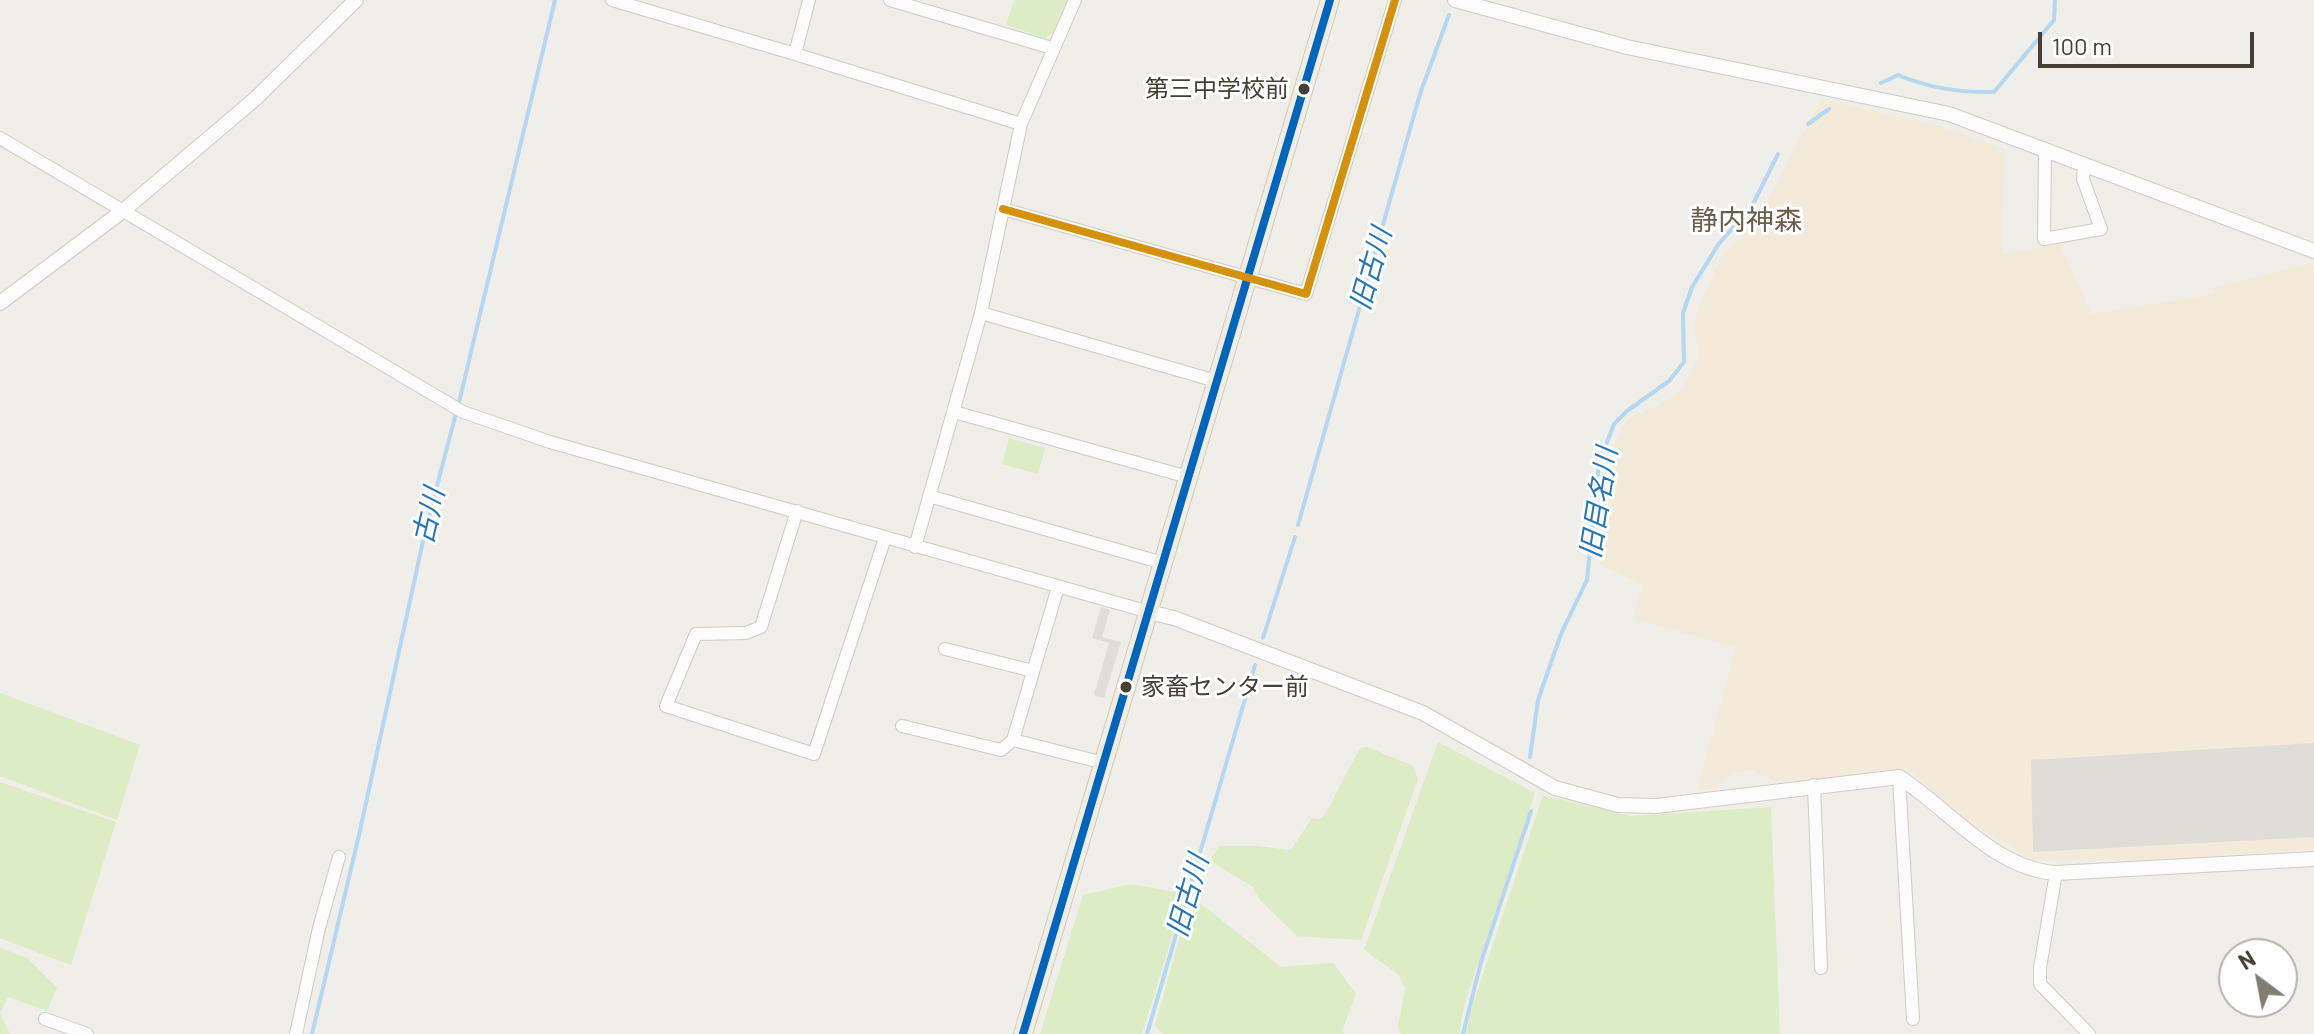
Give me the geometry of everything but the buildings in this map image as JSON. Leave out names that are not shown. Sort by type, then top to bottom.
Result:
[{"type":"main road","points":[[1023,1034],[1330,0]]},
{"type":"street","points":[[0,303],[124,210],[255,99],[356,0]]},
{"type":"street","points":[[612,0],[1021,124]]},
{"type":"street","points":[[795,54],[809,0]]},
{"type":"street","points":[[890,0],[1052,48]]},
{"type":"street","points":[[915,547],[981,313],[1021,124],[1075,0]]},
{"type":"street","points":[[1003,209],[1306,294],[1395,0]]},
{"type":"street","points":[[1455,0],[1627,47],[1949,114],[2314,251]]},
{"type":"street","points":[[0,138],[463,412],[550,442],[1174,618],[1423,713],[1555,788],[1618,805],[1656,806],[1899,777],[1991,848],[2034,872],[2314,859]]},
{"type":"street","points":[[2045,149],[2044,239],[2101,229],[2083,179],[2084,164]]},
{"type":"street","points":[[981,313],[1216,381]]},
{"type":"street","points":[[954,412],[1188,477]]},
{"type":"street","points":[[929,496],[1163,563]]},
{"type":"street","points":[[797,511],[761,627],[746,633],[696,634],[666,706],[814,754],[885,538]]},
{"type":"street","points":[[902,726],[1001,750],[1013,740],[1058,587]]},
{"type":"street","points":[[945,649],[1033,671]]},
{"type":"street","points":[[1013,740],[1104,763]]},
{"type":"street","points":[[1899,777],[1913,1019]]},
{"type":"street","points":[[1814,785],[1821,968]]},
{"type":"street","points":[[296,1034],[319,928],[339,857]]},
{"type":"street","points":[[2056,873],[2040,984],[2089,1034]]},
{"type":"street","points":[[45,1019],[87,1034]]},
{"type":"shaded area","points":[[1821,99],[1935,125],[2004,149],[2002,254],[2059,243],[2092,314],[2214,294],[2213,287],[2308,264],[2314,266],[2314,849],[2168,859],[2045,861],[2033,859],[1970,823],[1912,772],[1782,782],[1753,770],[1733,773],[1716,788],[1697,789],[1736,647],[1633,619],[1642,584],[1599,564],[1613,447],[1624,425],[1632,417],[1662,404],[1688,380],[1698,355],[1694,325],[1696,314],[1720,260],[1754,226]]},
{"type":"shaded area","points":[[1101,607],[1110,610],[1102,637],[1121,642],[1104,698],[1094,695],[1109,643],[1092,638]]},
{"type":"shaded area","points":[[2314,743],[2314,837],[2033,852],[2031,760]]},
{"type":"green space","points":[[1014,0],[1068,0],[1052,34],[1045,38],[1006,25]]},
{"type":"green space","points":[[1009,438],[1045,448],[1038,474],[1002,464]]},
{"type":"green space","points":[[0,693],[140,745],[117,820],[0,776]]},
{"type":"green space","points":[[1438,742],[1535,793],[1465,1002],[1459,1034],[1401,1034],[1398,1026],[1405,989],[1399,975],[1364,950]]},
{"type":"green space","points":[[1367,747],[1413,766],[1418,779],[1361,940],[1297,936],[1259,899],[1252,886],[1210,861],[1219,846],[1291,850],[1312,818],[1324,816],[1360,748]]},
{"type":"green space","points":[[0,782],[116,822],[71,965],[0,938]]},
{"type":"green space","points":[[1543,795],[1630,816],[1771,807],[1780,1034],[1466,1034],[1472,1007]]},
{"type":"green space","points":[[1131,884],[1185,894],[1142,1034],[1040,1034],[1083,895]]},
{"type":"green space","points":[[1195,899],[1281,967],[1333,963],[1356,994],[1342,1031],[1344,1034],[1163,1034],[1155,1025],[1188,908]]},
{"type":"green space","points":[[0,948],[27,958],[57,988],[47,1011],[8,997],[0,1013]]},
{"type":"green space","points":[[0,1013],[10,1034],[0,1034]]},
{"type":"waterway","name":"古川","points":[[312,1034],[425,532],[555,0]]},
{"type":"waterway","name":"旧目名川","points":[[1881,83],[1898,75],[1945,89],[1994,92],[2054,20],[2055,0]]},
{"type":"waterway","name":"旧古川","points":[[1298,525],[1420,94],[1449,15]]},
{"type":"waterway","name":"旧目名川","points":[[1808,124],[1829,109]]},
{"type":"waterway","name":"旧目名川","points":[[1530,757],[1538,700],[1561,634],[1587,580],[1599,463],[1614,424],[1669,381],[1684,362],[1683,313],[1692,287],[1718,245],[1753,204],[1778,154]]},
{"type":"waterway","name":"旧古川","points":[[1263,638],[1295,537]]},
{"type":"waterway","name":"旧古川","points":[[1147,1034],[1255,665]]},
{"type":"waterway","name":"旧目名川","points":[[1463,1034],[1481,962],[1531,811]]},
{"type":"transit line","points":[[1023,1034],[1330,0]]},
{"type":"transit line","points":[[1003,209],[1306,294],[1395,0]]},
{"type":"place","name":"第三中学校前","points":[[1304,89]]},
{"type":"place","name":"家畜センター前","points":[[1126,687]]},
{"type":"district","name":"静内神森","points":[[1746,221]]}]
